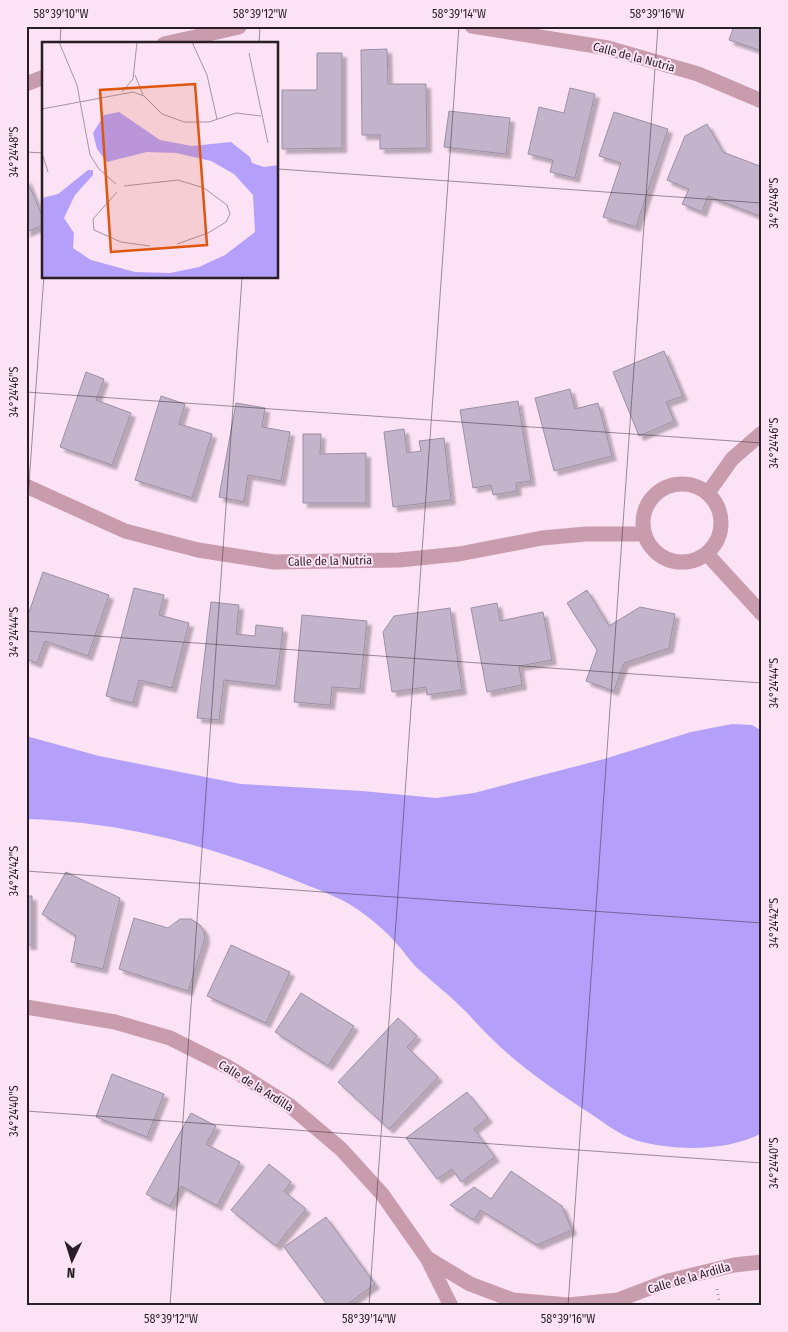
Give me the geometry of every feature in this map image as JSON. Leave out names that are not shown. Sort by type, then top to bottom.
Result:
[{"type":"street","name":"Calle de la Nutria","points":[[472,26],[608,48],[698,74],[762,102]]},
{"type":"street","points":[[173,42],[239,27]]},
{"type":"street","points":[[26,84],[42,78]]},
{"type":"street","points":[[708,493],[732,459],[762,433]]},
{"type":"street","points":[[685,483],[697,486],[708,493],[720,512],[722,524],[715,546],[707,554],[696,560],[683,563],[670,561],[659,555],[650,546],[644,534],[642,521],[645,509],[651,498],[660,490],[672,485],[685,483]]},
{"type":"street","name":"Calle de la Nutria","points":[[26,486],[125,531],[198,550],[274,562],[399,560],[459,554],[542,538],[586,534],[644,534]]},
{"type":"street","points":[[707,554],[762,614]]},
{"type":"street","name":"Calle de la Ardilla","points":[[26,1007],[115,1022],[170,1038],[228,1068],[289,1106],[341,1149],[382,1194],[427,1258],[450,1306]]},
{"type":"street","name":"Calle de la Ardilla","points":[[427,1258],[470,1284],[513,1300],[568,1305],[614,1303],[668,1281],[734,1265],[762,1262]]},
{"type":"path","points":[[239,27],[304,26]]},
{"type":"shaded area","points":[[732,724],[752,725],[762,731],[762,1133],[749,1139],[719,1146],[703,1148],[672,1147],[635,1140],[621,1134],[551,1087],[513,1058],[456,1002],[417,968],[382,929],[350,904],[334,896],[228,856],[162,837],[94,824],[26,819],[26,736],[99,756],[241,784],[362,791],[436,798],[474,793],[604,759],[691,732]]},
{"type":"building","points":[[734,26],[762,26],[762,43],[759,50],[729,40]]},
{"type":"building","points":[[387,49],[388,84],[426,84],[427,148],[380,149],[380,135],[362,135],[361,50]]},
{"type":"building","points":[[317,53],[342,53],[342,148],[282,149],[282,90],[317,90]]},
{"type":"building","points":[[570,88],[595,94],[575,178],[550,172],[553,160],[528,154],[539,107],[564,113]]},
{"type":"building","points":[[449,111],[510,118],[506,154],[444,147]]},
{"type":"building","points":[[614,112],[668,129],[636,227],[603,217],[621,163],[599,156]]},
{"type":"building","points":[[707,124],[723,152],[762,167],[762,217],[708,196],[702,212],[682,204],[689,189],[667,180],[685,136]]},
{"type":"building","points":[[26,178],[42,215],[42,226],[26,232]]},
{"type":"building","points":[[664,351],[683,396],[666,402],[674,421],[639,436],[613,372]]},
{"type":"building","points":[[86,372],[104,379],[96,400],[131,413],[112,465],[60,447]]},
{"type":"building","points":[[570,389],[575,409],[598,403],[612,456],[554,471],[535,398]]},
{"type":"building","points":[[161,396],[185,404],[179,424],[212,434],[192,498],[135,480]]},
{"type":"building","points":[[518,401],[531,481],[516,483],[517,491],[493,495],[491,485],[473,488],[460,410]]},
{"type":"building","points":[[236,403],[265,408],[262,427],[290,432],[281,481],[248,475],[244,502],[219,497]]},
{"type":"building","points":[[404,429],[407,453],[421,451],[419,441],[444,438],[451,500],[393,507],[384,432]]},
{"type":"building","points":[[303,434],[321,434],[320,454],[366,453],[366,503],[303,503]]},
{"type":"building","points":[[43,572],[109,595],[88,656],[45,641],[37,663],[26,659],[26,621]]},
{"type":"building","points":[[134,588],[164,595],[159,615],[189,623],[172,688],[139,680],[133,703],[106,696]]},
{"type":"building","points":[[587,590],[609,626],[640,607],[675,614],[669,648],[624,663],[614,691],[586,681],[597,650],[567,603]]},
{"type":"building","points":[[211,602],[239,605],[236,634],[255,636],[256,625],[283,628],[276,686],[224,680],[219,720],[197,718]]},
{"type":"building","points":[[497,603],[500,621],[543,612],[552,660],[519,666],[522,685],[487,692],[471,608]]},
{"type":"building","points":[[450,608],[462,690],[427,695],[426,687],[392,692],[383,632],[394,616]]},
{"type":"building","points":[[302,615],[367,621],[360,689],[332,687],[330,705],[294,702]]},
{"type":"building","points":[[66,872],[120,898],[103,969],[71,962],[76,936],[42,914]]},
{"type":"building","points":[[26,896],[32,896],[32,945],[26,945]]},
{"type":"building","points":[[134,918],[168,928],[180,919],[191,919],[200,925],[204,931],[205,939],[188,991],[119,969]]},
{"type":"building","points":[[231,945],[290,972],[266,1023],[207,996]]},
{"type":"building","points":[[301,993],[354,1026],[328,1066],[275,1032]]},
{"type":"building","points":[[398,1018],[417,1036],[407,1047],[438,1077],[389,1129],[338,1082]]},
{"type":"building","points":[[112,1074],[164,1094],[147,1137],[96,1117]]},
{"type":"building","points":[[467,1092],[488,1118],[474,1129],[495,1157],[461,1182],[452,1169],[437,1179],[406,1138]]},
{"type":"building","points":[[191,1113],[216,1126],[206,1144],[240,1162],[217,1206],[181,1186],[170,1206],[146,1194]]},
{"type":"building","points":[[269,1164],[291,1182],[284,1191],[306,1209],[276,1246],[231,1210]]},
{"type":"building","points":[[511,1171],[562,1206],[572,1230],[537,1245],[480,1210],[474,1220],[450,1205],[474,1187],[491,1199]]},
{"type":"building","points":[[326,1217],[375,1284],[345,1306],[328,1306],[284,1247]]}]
